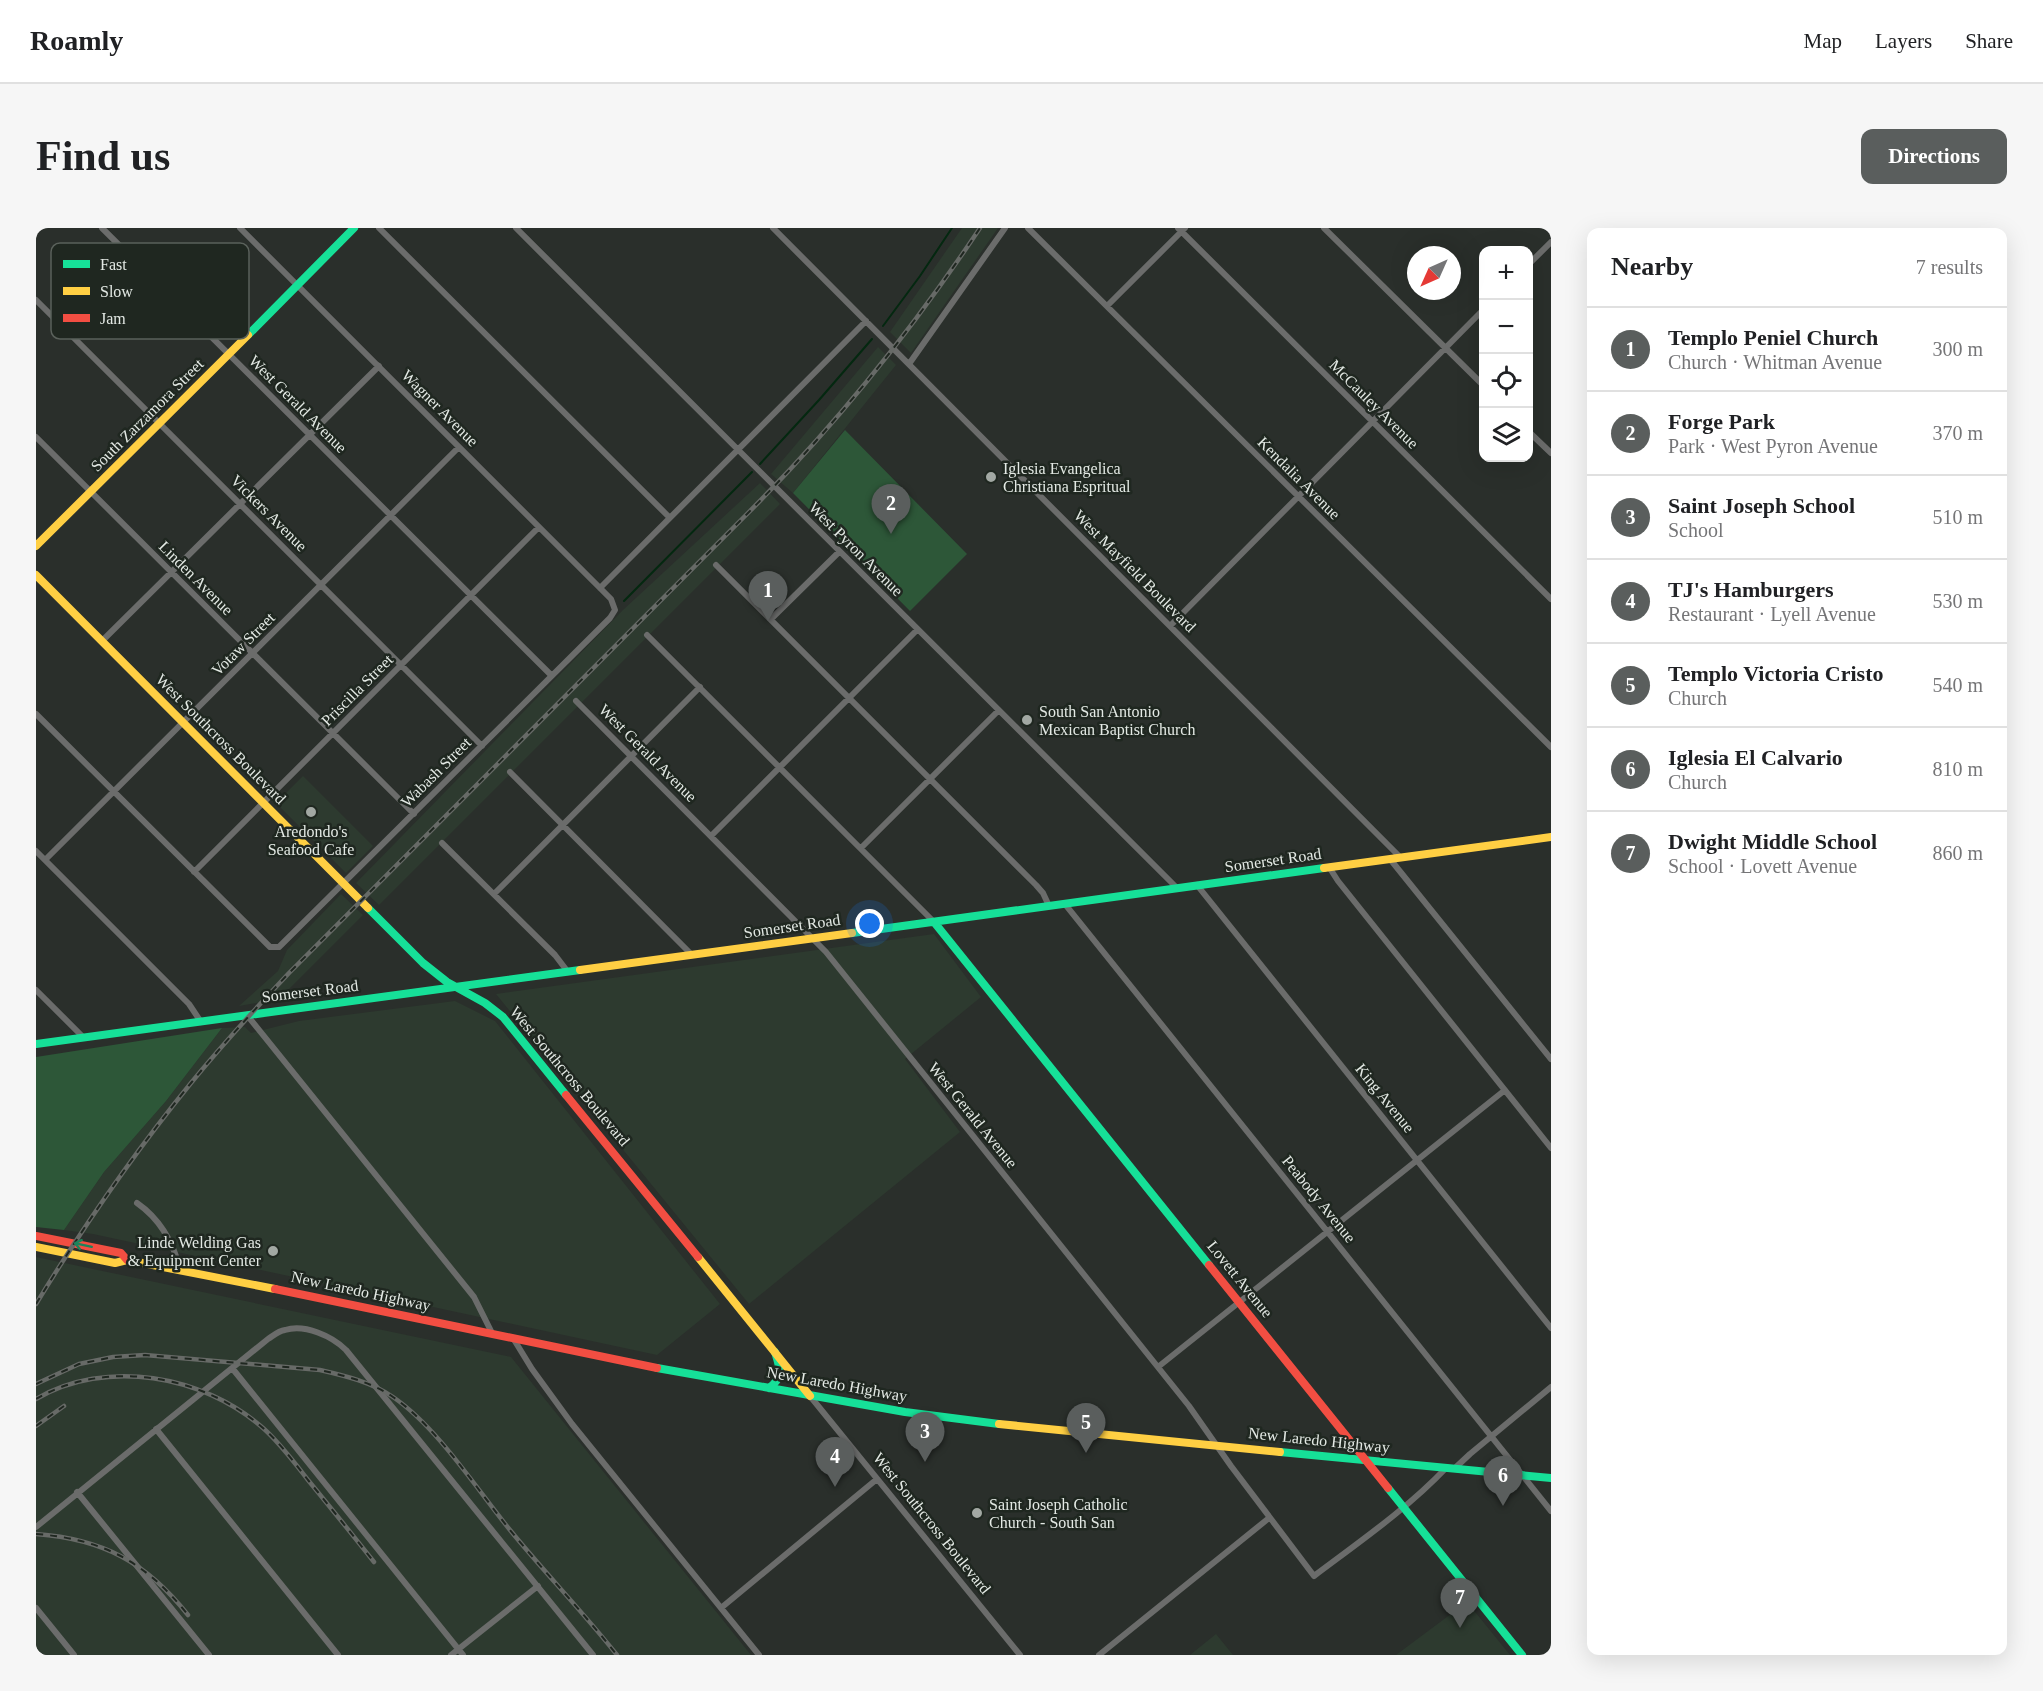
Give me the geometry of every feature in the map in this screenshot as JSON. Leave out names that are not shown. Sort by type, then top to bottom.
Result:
[{"type":"main road","name":"South Zarzamora Street","points":[[249,334],[354,228]]},
{"type":"main road","name":"South Zarzamora Street","points":[[36,546],[244,339]]},
{"type":"main road","name":"West Southcross Boulevard","points":[[36,575],[345,882],[423,963],[456,987],[485,1002],[511,1026],[810,1396]]},
{"type":"main road","name":"Somerset Road","points":[[36,1044],[1551,837]]},
{"type":"main road","name":"Lovett Avenue","points":[[934,922],[1522,1655]]},
{"type":"main road","name":"New Laredo Highway","points":[[36,1236],[122,1253],[127,1260]]},
{"type":"main road","name":"New Laredo Highway","points":[[36,1247],[116,1263],[127,1260],[180,1269],[653,1367],[905,1412],[1008,1425],[1551,1478]]},
{"type":"main road","points":[[769,1388],[779,1380],[781,1375],[775,1352]]},
{"type":"street","name":"West Gerald Avenue","points":[[102,228],[117,243]]},
{"type":"street","name":"Wagner Avenue","points":[[240,228],[611,599],[615,610]]},
{"type":"street","points":[[379,228],[670,518]]},
{"type":"street","name":"West Pyron Avenue","points":[[516,228],[1177,888]]},
{"type":"street","name":"West Mayfield Boulevard","points":[[773,228],[1401,858]]},
{"type":"street","points":[[909,364],[1005,228]]},
{"type":"street","name":"Kendalia Avenue","points":[[1028,228],[1551,747]]},
{"type":"street","points":[[1324,228],[1479,381]]},
{"type":"street","points":[[1107,306],[1182,229]]},
{"type":"street","name":"McCauley Avenue","points":[[1182,229],[1551,599]]},
{"type":"street","points":[[1533,260],[1551,242]]},
{"type":"street","name":"Vickers Avenue","points":[[36,300],[51,315]]},
{"type":"street","points":[[1171,625],[1479,314]]},
{"type":"street","points":[[600,588],[866,321]]},
{"type":"street","name":"Vickers Avenue","points":[[75,339],[482,746]]},
{"type":"street","name":"West Gerald Avenue","points":[[214,339],[551,675]]},
{"type":"street","points":[[102,641],[379,366]]},
{"type":"street","points":[[1533,436],[1551,453]]},
{"type":"street","name":"Linden Avenue","points":[[36,437],[414,814]]},
{"type":"street","name":"Votaw Street","points":[[45,860],[459,447]]},
{"type":"street","name":"Priscilla Street","points":[[194,872],[539,527]]},
{"type":"street","points":[[771,619],[839,552]]},
{"type":"street","points":[[716,565],[1044,893],[1049,906]]},
{"type":"street","name":"Wabash Street","points":[[194,872],[273,948],[282,945],[610,618],[615,610]]},
{"type":"street","points":[[711,836],[917,630]]},
{"type":"street","points":[[647,635],[934,922]]},
{"type":"street","points":[[494,894],[700,687]]},
{"type":"street","name":"West Gerald Avenue","points":[[576,701],[826,952],[1189,1406],[1269,1518],[1314,1576],[1403,1507]]},
{"type":"street","points":[[861,848],[998,711]]},
{"type":"street","points":[[36,714],[194,872]]},
{"type":"street","points":[[510,772],[692,955]]},
{"type":"street","points":[[442,843],[555,956],[568,972]]},
{"type":"street","points":[[36,851],[189,1004],[201,1022]]},
{"type":"street","points":[[1390,859],[1551,1059]]},
{"type":"street","points":[[1329,867],[1338,882],[1551,1148]]},
{"type":"street","name":"King Avenue","points":[[1197,885],[1551,1328]]},
{"type":"street","name":"Peabody Avenue","points":[[1065,904],[1551,1511]]},
{"type":"street","points":[[36,990],[83,1037]]},
{"type":"street","points":[[246,1014],[474,1297],[492,1333]]},
{"type":"street","points":[[1158,1367],[1505,1090]]},
{"type":"street","points":[[137,1203],[152,1215],[175,1248],[180,1269]]},
{"type":"street","points":[[36,1527],[268,1339],[285,1330],[312,1331],[337,1342],[346,1350],[593,1655]]},
{"type":"street","points":[[513,1337],[532,1369],[572,1424],[759,1655]]},
{"type":"street","points":[[232,1368],[461,1652]]},
{"type":"street","points":[[1403,1507],[1551,1387]]},
{"type":"street","name":"West Southcross Boulevard","points":[[810,1396],[1020,1655]]},
{"type":"street","points":[[156,1429],[338,1655]]},
{"type":"street","points":[[721,1608],[877,1479]]},
{"type":"street","points":[[77,1492],[208,1655]]},
{"type":"street","points":[[1099,1655],[1269,1518]]},
{"type":"street","points":[[451,1655],[461,1652],[538,1586]]},
{"type":"street","points":[[36,1608],[74,1655]]},
{"type":"shaded area","points":[[962,228],[998,228],[911,353],[890,332]]},
{"type":"shaded area","points":[[878,347],[896,365],[793,493],[771,474]]},
{"type":"shaded area","points":[[760,483],[780,504],[379,905],[356,883],[623,610]]},
{"type":"shaded area","points":[[303,776],[373,846],[346,873],[276,803]]},
{"type":"shaded area","points":[[341,894],[363,915],[279,999],[239,1006],[278,971],[287,950]]},
{"type":"shaded area","points":[[934,934],[981,997],[905,1059],[960,1132],[749,1304],[496,994]]},
{"type":"shaded area","points":[[455,1001],[495,1021],[720,1304],[657,1355],[93,1234],[64,1230],[104,1172],[166,1101],[222,1028],[245,1027],[251,1033],[299,1021]]},
{"type":"shaded area","points":[[36,1257],[511,1357],[751,1655],[36,1655]]},
{"type":"shaded area","points":[[1467,1602],[1510,1655],[1396,1655]]},
{"type":"shaded area","points":[[1216,1634],[1233,1655],[1190,1655]]},
{"type":"green space","points":[[845,430],[967,554],[910,611],[793,493]]},
{"type":"green space","points":[[222,1028],[166,1101],[104,1172],[64,1230],[36,1227],[36,1057]]},
{"type":"waterway","points":[[883,326],[952,228]]},
{"type":"waterway","points":[[760,464],[872,339]]},
{"type":"waterway","points":[[624,601],[752,472]]},
{"type":"railway","points":[[36,1304],[129,1163],[170,1109],[227,1041],[289,973],[780,480],[842,411],[900,340],[980,228]]},
{"type":"railway","points":[[36,1384],[79,1364],[113,1357],[145,1355],[320,1370],[376,1387],[409,1410],[440,1441],[510,1530],[617,1655]]},
{"type":"railway","points":[[36,1399],[63,1386],[93,1379],[123,1376],[153,1378],[212,1395],[239,1410],[275,1440],[374,1562]]},
{"type":"railway","points":[[36,1426],[64,1406]]},
{"type":"railway","points":[[36,1534],[82,1541],[121,1556],[156,1581],[188,1615]]},
{"type":"traffic: fast","points":[[249,334],[354,228]]},
{"type":"traffic: fast","points":[[852,933],[1324,868]]},
{"type":"traffic: fast","points":[[368,908],[423,963],[447,982],[485,1003],[503,1017],[566,1095]]},
{"type":"traffic: fast","points":[[934,922],[1209,1265]]},
{"type":"traffic: fast","points":[[36,1044],[580,970]]},
{"type":"traffic: fast","points":[[769,1388],[777,1380],[780,1372],[775,1352]]},
{"type":"traffic: fast","points":[[657,1368],[905,1412],[999,1424]]},
{"type":"traffic: fast","points":[[1280,1452],[1551,1478]]},
{"type":"traffic: fast","points":[[1388,1488],[1522,1655]]},
{"type":"traffic: slow","points":[[36,546],[244,339]]},
{"type":"traffic: slow","points":[[36,575],[368,908]]},
{"type":"traffic: slow","points":[[1324,868],[1551,837]]},
{"type":"traffic: slow","points":[[580,970],[852,933]]},
{"type":"traffic: slow","points":[[36,1247],[115,1263],[127,1260],[275,1289]]},
{"type":"traffic: slow","points":[[698,1257],[810,1396]]},
{"type":"traffic: slow","points":[[999,1424],[1280,1452]]},
{"type":"traffic: jam","points":[[566,1095],[698,1257]]},
{"type":"traffic: jam","points":[[36,1236],[121,1253],[127,1260]]},
{"type":"traffic: jam","points":[[1209,1265],[1388,1488]]},
{"type":"traffic: jam","points":[[275,1289],[657,1368]]},
{"type":"place","name":"Iglesia Evangelica Christiana Espritual","points":[[991,477]]},
{"type":"place","name":"Forge Park","points":[[891,534]]},
{"type":"place","name":"Templo Peniel Church","points":[[768,621]]},
{"type":"place","name":"South San Antonio Mexican Baptist Church","points":[[1027,720]]},
{"type":"place","name":"Aredondo's Seafood Cafe","points":[[311,812]]},
{"type":"place","name":"Linde Welding Gas & Equipment Center","points":[[273,1251]]},
{"type":"place","name":"Templo Victoria Cristo","points":[[1086,1453]]},
{"type":"place","name":"Saint Joseph School","points":[[925,1462]]},
{"type":"place","name":"TJ's Hamburgers","points":[[835,1487]]},
{"type":"place","name":"Iglesia El Calvario","points":[[1503,1506]]},
{"type":"place","name":"Saint Joseph Catholic Church - South San","points":[[977,1513]]},
{"type":"place","name":"Dwight Middle School","points":[[1460,1628]]}]
